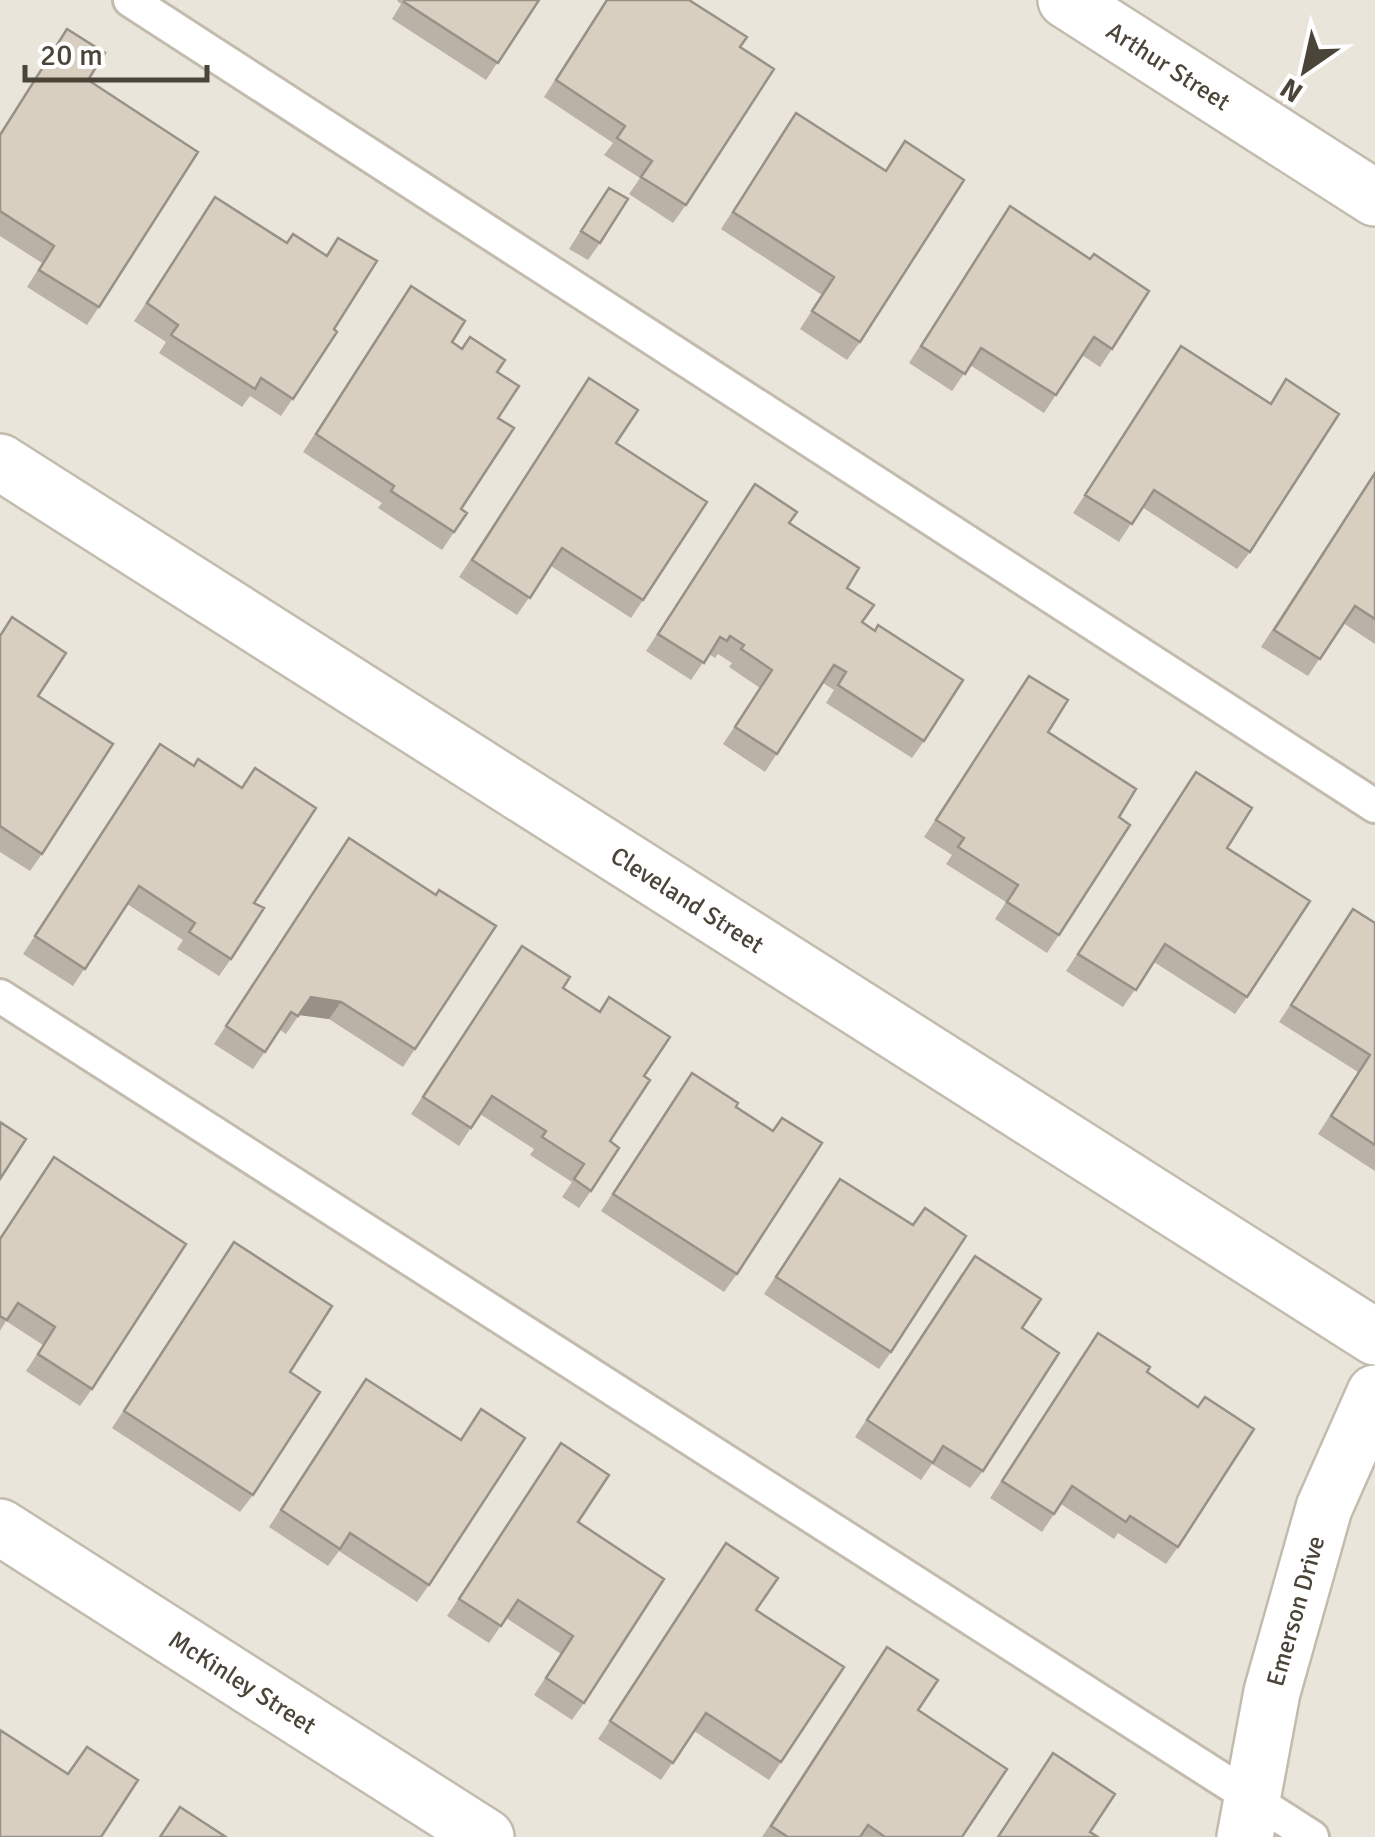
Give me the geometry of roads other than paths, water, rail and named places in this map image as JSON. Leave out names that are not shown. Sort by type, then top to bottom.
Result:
[{"type":"street","name":"Arthur Street","points":[[1066,0],[1375,198]]},
{"type":"street","name":"Cleveland Street","points":[[0,462],[1375,1337]]},
{"type":"street","name":"Emerson Drive","points":[[1249,1818],[1272,1692],[1324,1508],[1375,1393]]},
{"type":"street","name":"McKinley Street","points":[[0,1527],[486,1837]]},
{"type":"lane","points":[[130,0],[1375,806]]},
{"type":"lane","points":[[0,996],[1249,1818],[1312,1837]]}]
